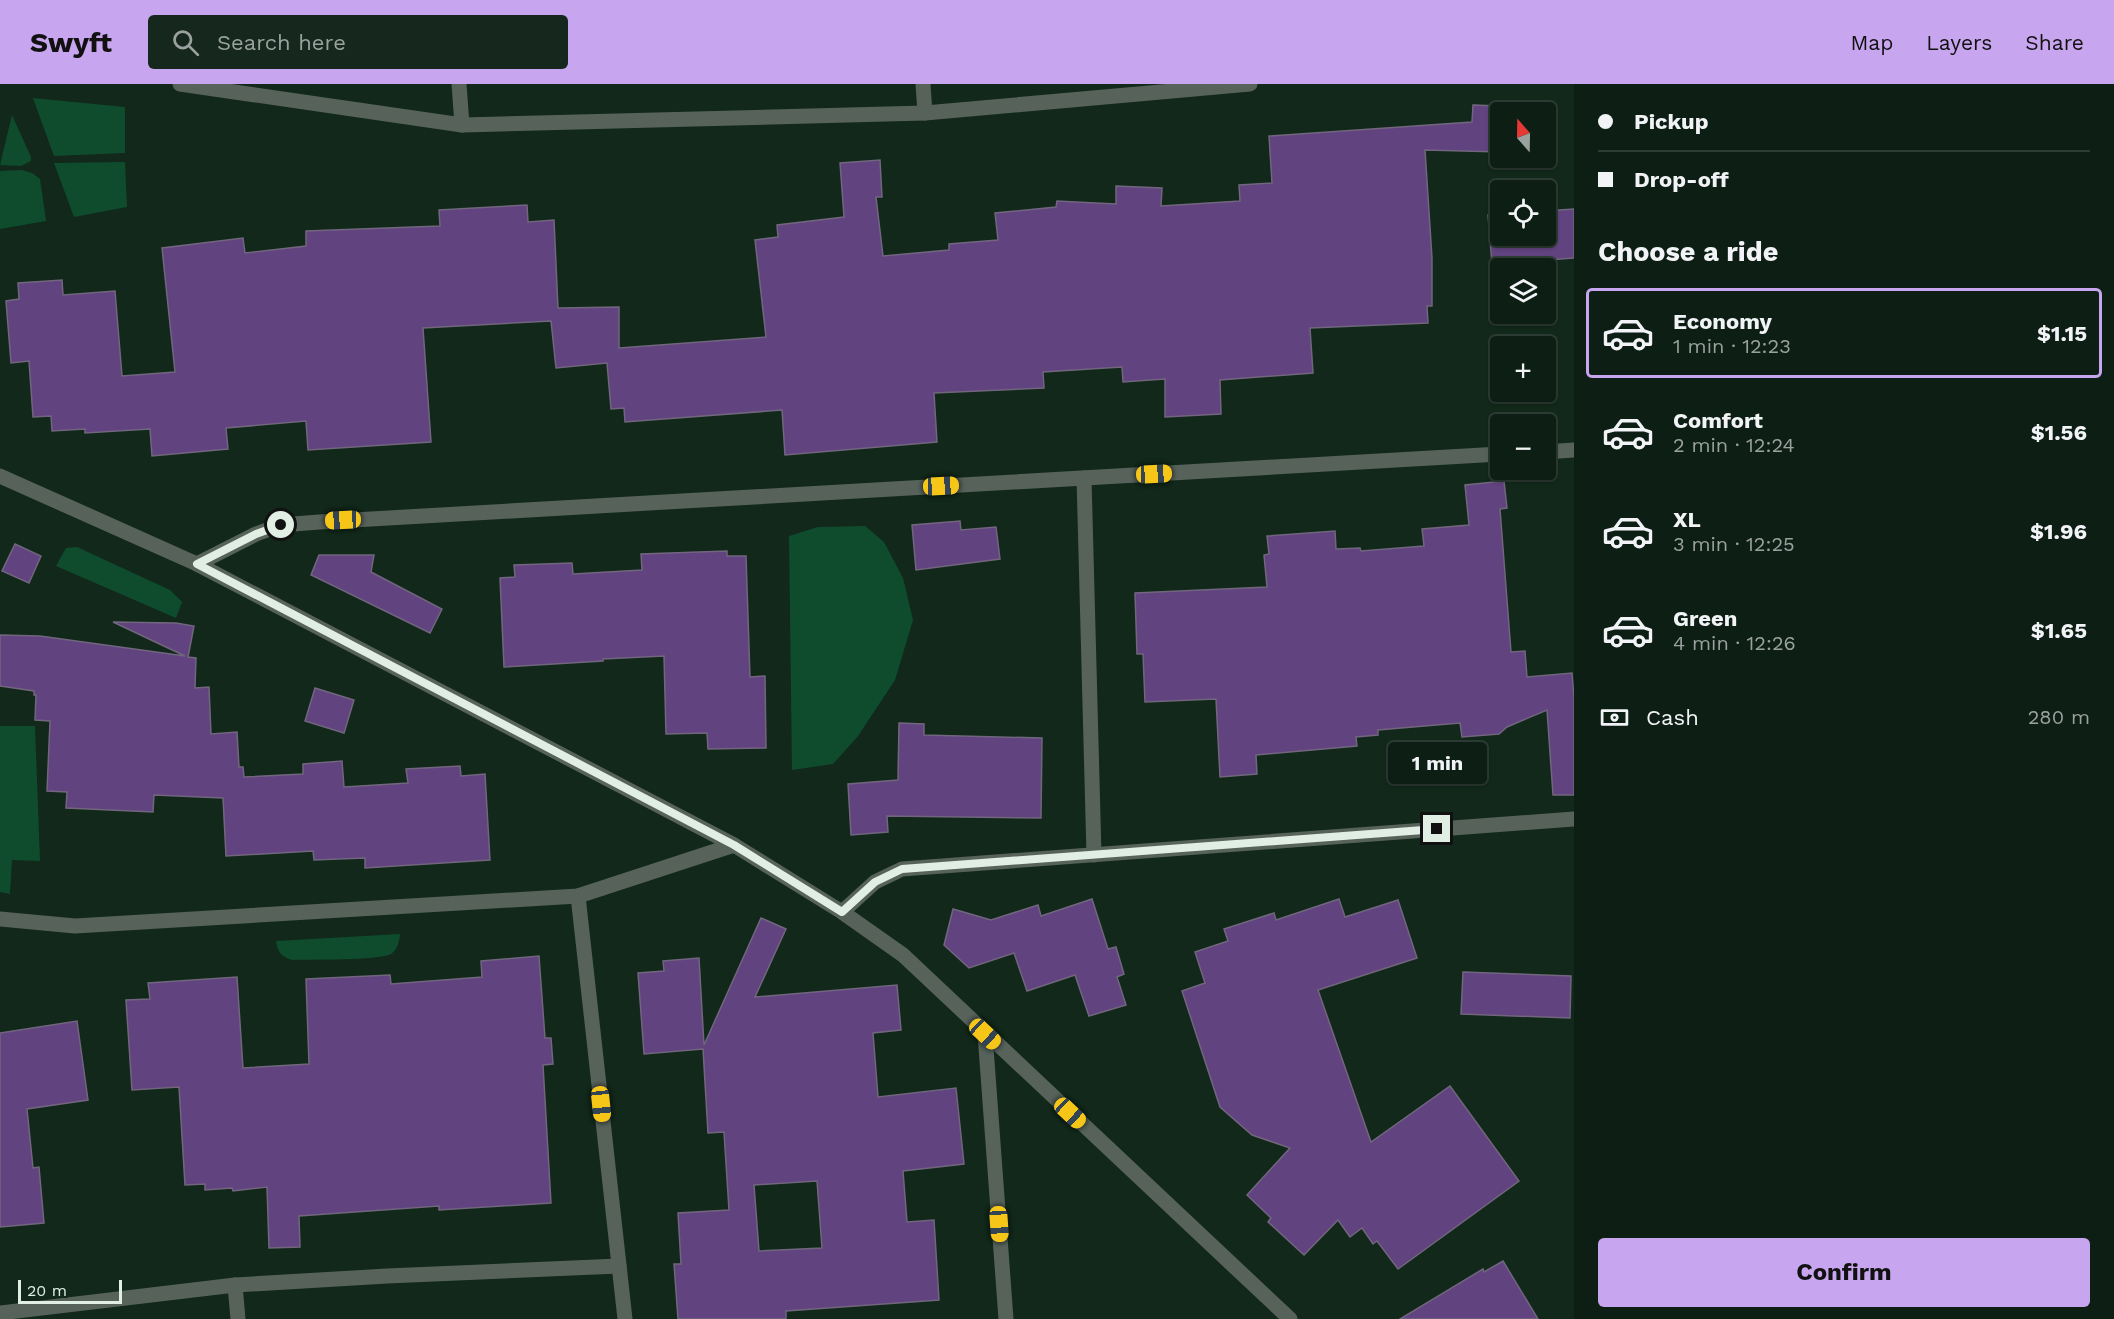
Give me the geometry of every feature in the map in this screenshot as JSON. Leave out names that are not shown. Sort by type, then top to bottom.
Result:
[{"type":"street","points":[[180,84],[462,125],[925,113],[1250,84]]},
{"type":"street","points":[[459,84],[462,125]]},
{"type":"street","points":[[923,84],[925,113]]},
{"type":"street","points":[[1556,451],[1574,450]]},
{"type":"street","points":[[197,564],[256,534],[281,525],[1490,455]]},
{"type":"street","points":[[0,476],[197,564],[734,845],[842,912],[903,955],[1290,1319]]},
{"type":"street","points":[[1084,478],[1094,855]]},
{"type":"street","points":[[842,912],[875,882],[902,869],[1574,819]]},
{"type":"street","points":[[0,919],[75,926],[578,896],[734,845]]},
{"type":"street","points":[[578,896],[625,1319]]},
{"type":"street","points":[[985,1034],[1006,1319]]},
{"type":"street","points":[[0,1313],[235,1285],[619,1266]]},
{"type":"street","points":[[235,1285],[238,1319]]},
{"type":"green space","points":[[33,98],[125,107],[125,153],[54,156]]},
{"type":"green space","points":[[12,115],[31,157],[31,161],[21,166],[0,165]]},
{"type":"green space","points":[[125,162],[127,207],[74,217],[54,163]]},
{"type":"green space","points":[[22,170],[40,179],[46,221],[0,229],[0,171]]},
{"type":"green space","points":[[865,526],[884,542],[903,578],[913,620],[895,680],[858,736],[833,764],[792,770],[789,536],[818,527]]},
{"type":"green space","points":[[77,547],[170,590],[182,602],[176,618],[56,566],[66,548]]},
{"type":"green space","points":[[0,726],[35,726],[40,861],[12,860],[10,894],[0,892]]},
{"type":"green space","points":[[400,934],[397,948],[391,954],[359,959],[293,960],[281,954],[276,941]]},
{"type":"building","points":[[1473,105],[1490,106],[1490,152],[1425,150],[1432,258],[1432,306],[1427,306],[1428,323],[1310,328],[1313,373],[1220,380],[1221,414],[1165,417],[1165,379],[1123,382],[1122,367],[1043,372],[1044,388],[934,393],[937,442],[785,455],[782,410],[625,422],[624,408],[611,409],[607,363],[556,368],[551,321],[423,328],[431,442],[308,450],[306,421],[226,428],[228,449],[152,456],[150,429],[85,433],[85,429],[52,431],[51,416],[33,417],[29,361],[11,363],[6,301],[19,299],[18,283],[62,280],[63,295],[115,291],[122,376],[175,372],[162,248],[243,238],[245,253],[306,246],[306,231],[440,226],[439,210],[527,205],[528,222],[554,220],[558,308],[619,307],[619,348],[766,337],[755,240],[778,237],[777,225],[844,217],[840,163],[880,160],[882,197],[876,197],[883,256],[949,250],[949,244],[998,240],[995,213],[1056,207],[1057,201],[1116,204],[1116,186],[1162,188],[1161,206],[1240,201],[1239,185],[1272,183],[1269,136],[1472,122]]},
{"type":"building","points":[[1574,209],[1574,258],[1492,258],[1491,246],[1556,246],[1556,210]]},
{"type":"building","points":[[1488,215],[1490,215],[1490,240]]},
{"type":"building","points":[[1504,481],[1507,508],[1500,509],[1511,652],[1525,651],[1527,677],[1572,673],[1574,795],[1553,795],[1547,710],[1507,727],[1499,734],[1462,737],[1460,723],[1378,730],[1378,735],[1356,737],[1357,746],[1256,755],[1257,774],[1220,777],[1216,699],[1145,702],[1143,654],[1137,654],[1135,593],[1267,587],[1264,555],[1269,554],[1267,536],[1335,531],[1336,549],[1360,548],[1361,551],[1424,546],[1422,529],[1469,525],[1465,485]]},
{"type":"building","points":[[960,521],[961,530],[996,527],[1000,559],[916,570],[912,525]]},
{"type":"building","points":[[15,544],[41,556],[29,583],[2,571]]},
{"type":"building","points":[[727,551],[727,556],[746,556],[750,677],[765,676],[766,748],[708,749],[707,733],[666,734],[664,656],[504,667],[500,578],[515,577],[514,565],[572,563],[573,574],[642,570],[641,554]]},
{"type":"building","points":[[319,555],[374,555],[371,572],[442,609],[430,633],[311,575]]},
{"type":"building","points":[[113,622],[176,623],[194,626],[188,657],[196,658],[195,688],[209,687],[211,734],[237,732],[239,767],[243,767],[244,777],[303,774],[303,764],[342,761],[344,787],[408,783],[406,769],[460,766],[461,776],[485,774],[490,860],[365,868],[365,858],[314,860],[313,851],[226,856],[223,798],[154,795],[153,812],[66,808],[67,792],[47,791],[50,721],[35,720],[36,695],[34,691],[0,686],[0,635],[40,636],[185,656]]},
{"type":"building","points":[[315,688],[354,700],[344,733],[305,721]]},
{"type":"building","points":[[899,723],[924,724],[924,735],[1042,738],[1041,818],[887,816],[888,832],[851,835],[848,784],[898,780]]},
{"type":"building","points":[[1092,899],[1108,949],[1116,947],[1124,974],[1117,977],[1126,1005],[1089,1016],[1075,975],[1027,991],[1014,953],[969,968],[944,945],[953,909],[991,920],[1038,905],[1041,916]]},
{"type":"building","points":[[1339,899],[1345,917],[1398,900],[1417,958],[1318,990],[1371,1142],[1450,1086],[1519,1181],[1398,1269],[1377,1241],[1373,1244],[1362,1228],[1350,1237],[1338,1220],[1304,1255],[1268,1222],[1271,1218],[1247,1195],[1290,1148],[1252,1135],[1220,1107],[1182,991],[1205,983],[1195,952],[1228,941],[1224,929],[1274,913],[1276,920]]},
{"type":"building","points":[[761,918],[786,929],[755,997],[897,985],[901,1030],[873,1033],[878,1097],[956,1088],[964,1164],[903,1171],[907,1222],[934,1220],[939,1300],[786,1311],[786,1319],[678,1319],[674,1264],[681,1264],[678,1213],[729,1210],[724,1132],[708,1133],[703,1049],[644,1054],[638,973],[664,971],[663,961],[699,958],[704,1045]],"holes":[[[817,1181],[822,1248],[759,1251],[754,1185]]]},
{"type":"building","points":[[539,956],[545,1038],[551,1038],[553,1064],[543,1065],[551,1203],[439,1210],[439,1206],[299,1216],[300,1247],[269,1248],[267,1187],[233,1191],[232,1188],[205,1190],[205,1184],[185,1185],[179,1087],[132,1090],[126,1000],[150,999],[148,983],[237,977],[243,1068],[309,1064],[306,979],[390,975],[391,984],[482,977],[481,961]]},
{"type":"building","points":[[1463,972],[1571,976],[1570,1018],[1461,1014]]},
{"type":"building","points":[[77,1021],[88,1100],[27,1109],[33,1168],[39,1167],[44,1223],[0,1227],[0,1033]]},
{"type":"building","points":[[1503,1261],[1538,1319],[1400,1319],[1483,1269],[1484,1272]]},
{"type":"route","points":[[281,525],[256,534],[197,564],[734,845],[842,912],[875,882],[902,869],[1437,829]]}]
